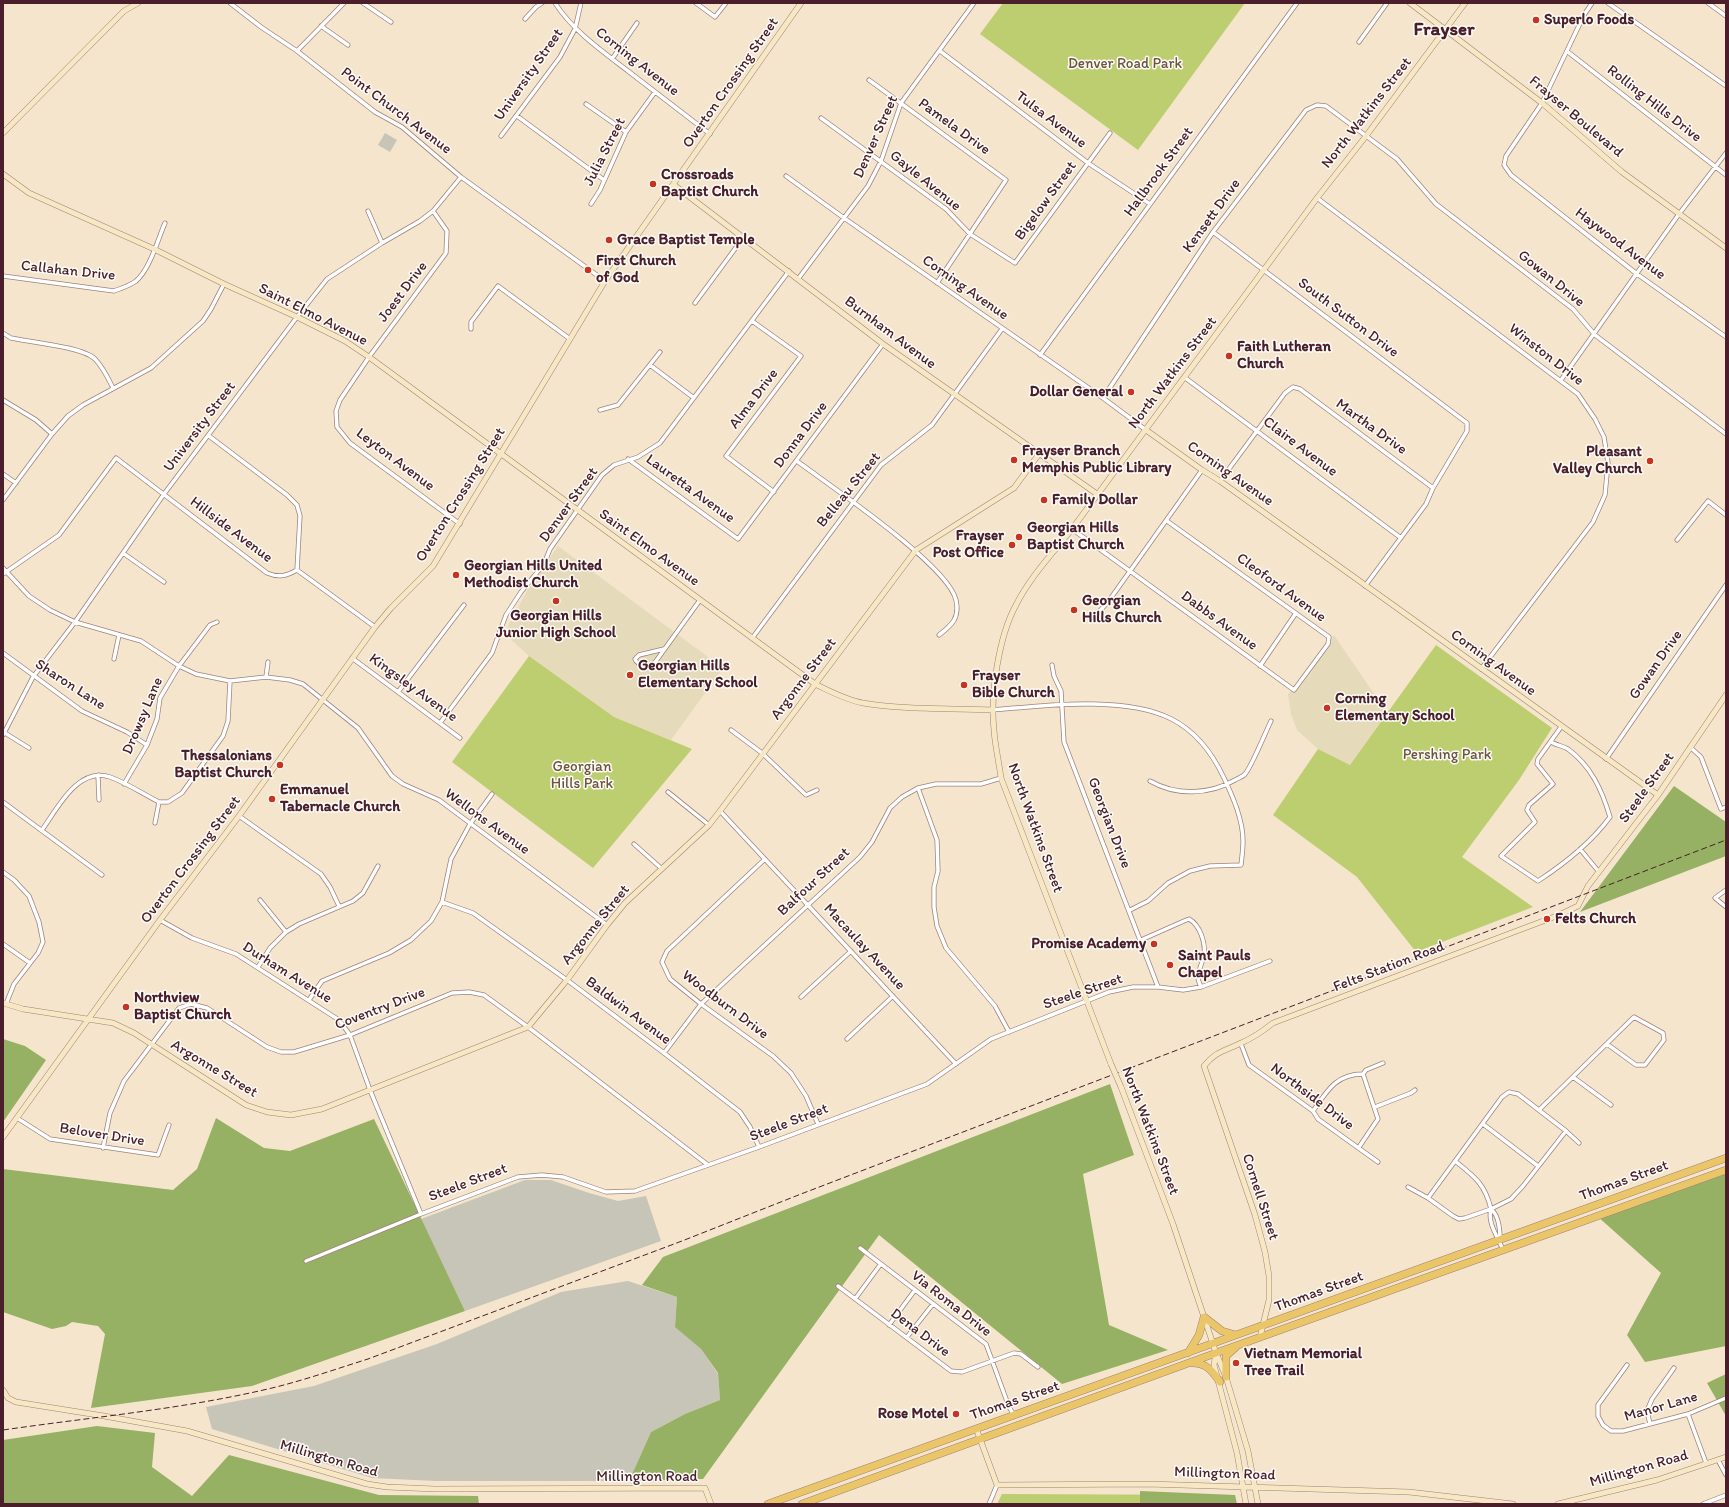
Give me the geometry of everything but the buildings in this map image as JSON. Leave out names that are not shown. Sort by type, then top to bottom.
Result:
[{"type":"highway","name":"Thomas Street","points":[[768,1504],[1726,1158]]},
{"type":"highway","name":"Thomas Street","points":[[802,1504],[1030,1422],[1240,1344],[1726,1170]]},
{"type":"highway","points":[[1572,1214],[1577,1223]]},
{"type":"highway","points":[[1188,1353],[1199,1335],[1204,1317],[1222,1331],[1236,1336]]},
{"type":"highway","points":[[1226,1377],[1226,1356],[1240,1344]]},
{"type":"highway","points":[[1188,1363],[1201,1363],[1207,1366],[1220,1382]]},
{"type":"highway","points":[[1064,1398],[1067,1408]]},
{"type":"highway","points":[[1026,1412],[1030,1422]]},
{"type":"street","points":[[3,133],[124,11],[138,3]]},
{"type":"street","name":"Point Church Avenue","points":[[230,3],[261,27],[297,51],[375,112],[402,127],[461,178],[605,281]]},
{"type":"street","points":[[297,51],[344,3]]},
{"type":"street","points":[[363,3],[391,22]]},
{"type":"street","points":[[525,19],[542,3]]},
{"type":"street","name":"Corning Avenue","points":[[555,3],[561,13],[575,29],[710,134]]},
{"type":"street","name":"University Street","points":[[501,136],[560,57],[575,29],[581,3]]},
{"type":"street","points":[[696,3],[715,17],[726,3]]},
{"type":"street","name":"Overton Crossing Street","points":[[3,1137],[160,920],[239,816],[375,627],[391,608],[428,573],[460,524],[605,281],[802,3]]},
{"type":"street","name":"Denver Street","points":[[798,280],[868,186],[881,161],[901,104],[974,3]]},
{"type":"street","name":"Hallbrook Street","points":[[1040,355],[1297,3]]},
{"type":"street","points":[[1359,42],[1387,3]]},
{"type":"street","name":"Frayser Boulevard","points":[[1410,3],[1542,103],[1622,172],[1726,248]]},
{"type":"street","name":"North Watkins Street","points":[[1258,1504],[1248,1451],[1226,1377],[1216,1353],[1173,1224],[1001,778],[993,729],[996,670],[1002,640],[1015,605],[1037,573],[1072,529],[1317,198],[1366,136],[1465,3]]},
{"type":"street","points":[[1542,103],[1568,52],[1584,15],[1592,3]]},
{"type":"street","points":[[1608,3],[1726,86]]},
{"type":"street","points":[[1708,3],[1726,16]]},
{"type":"street","points":[[612,59],[637,23]]},
{"type":"street","points":[[321,26],[348,45]]},
{"type":"street","name":"Tulsa Avenue","points":[[940,51],[1088,163],[1150,204]]},
{"type":"street","name":"Rolling Hills Drive","points":[[1568,52],[1726,175]]},
{"type":"street","name":"Pamela Drive","points":[[869,80],[1006,180],[970,234]]},
{"type":"street","name":"Julia Street","points":[[591,204],[626,132],[655,92]]},
{"type":"street","name":"Haywood Avenue","points":[[1542,103],[1506,156],[1504,166],[1511,175],[1637,274],[1726,337]]},
{"type":"street","points":[[586,104],[626,132]]},
{"type":"street","name":"Kensett Drive","points":[[1103,398],[1213,232],[1306,110],[1317,105],[1326,106],[1366,136]]},
{"type":"street","points":[[517,116],[604,180]]},
{"type":"street","name":"Gayle Avenue","points":[[820,118],[946,209],[970,234],[1015,263]]},
{"type":"street","name":"Bigelow Street","points":[[1015,263],[1110,133]]},
{"type":"street","name":"Gowan Drive","points":[[1366,136],[1397,159],[1436,204],[1573,309],[1595,335],[1726,434]]},
{"type":"street","points":[[1561,380],[1595,335],[1679,214],[1726,152]]},
{"type":"street","name":"Saint Elmo Avenue","points":[[3,174],[29,193],[154,249],[224,284],[297,317],[345,342],[369,357],[501,455],[753,637],[815,684],[839,696],[862,703],[888,706],[993,710],[1062,703],[1121,704],[1148,709],[1172,719],[1196,736],[1215,759],[1238,813],[1243,840],[1241,865],[1210,866],[1190,871],[1168,883],[1148,901],[1130,910]]},
{"type":"street","name":"Corning Avenue","points":[[786,176],[1002,329],[1103,398],[1202,470],[1220,481],[1658,796]]},
{"type":"street","name":"University Street","points":[[4,734],[33,677],[75,622],[164,494],[297,317],[328,279],[382,243],[420,221],[433,211],[461,178]]},
{"type":"street","name":"Burnham Avenue","points":[[674,185],[883,344],[1097,494]]},
{"type":"street","name":"Winston Drive","points":[[1317,198],[1578,394],[1596,419],[1604,437],[1608,463],[1605,495],[1593,522],[1481,669]]},
{"type":"street","points":[[368,211],[382,243]]},
{"type":"street","name":"Joest Drive","points":[[337,427],[336,411],[340,400],[369,357],[446,253],[447,231],[433,211]]},
{"type":"street","name":"Callahan Drive","points":[[3,276],[114,291],[126,287],[136,280],[144,270],[165,223]]},
{"type":"street","name":"South Sutton Drive","points":[[1213,232],[1468,423],[1467,431],[1433,488]]},
{"type":"street","points":[[937,283],[970,234]]},
{"type":"street","points":[[695,303],[743,238]]},
{"type":"street","name":"Denver Street","points":[[440,722],[492,653],[510,610],[521,592],[544,564],[550,550],[602,475],[614,465],[628,459],[638,457],[660,443],[789,272]]},
{"type":"street","points":[[3,500],[52,434],[68,416],[83,404],[151,368],[203,321],[224,284]]},
{"type":"street","points":[[471,330],[471,322],[498,286],[570,339]]},
{"type":"street","name":"Alma Drive","points":[[752,321],[801,356],[726,456],[774,492]]},
{"type":"street","name":"Belleau Street","points":[[753,637],[852,502],[881,466],[932,425],[1002,329]]},
{"type":"street","points":[[3,333],[11,338],[82,351],[94,358],[105,372],[113,388]]},
{"type":"street","name":"Donna Drive","points":[[738,539],[883,344]]},
{"type":"street","points":[[600,410],[618,405],[660,352]]},
{"type":"street","points":[[650,365],[694,398]]},
{"type":"street","name":"Claire Avenue","points":[[1184,378],[1258,430],[1401,538]]},
{"type":"street","name":"Martha Drive","points":[[1258,430],[1285,393],[1293,387],[1306,394],[1433,488]]},
{"type":"street","points":[[3,400],[36,420],[52,434]]},
{"type":"street","name":"Leyton Avenue","points":[[337,427],[350,443],[460,524]]},
{"type":"street","points":[[1220,481],[1258,430]]},
{"type":"street","points":[[209,436],[287,495],[297,505],[300,516],[297,570],[375,627]]},
{"type":"street","name":"Argonne Street","points":[[4,1003],[23,1009],[113,1024],[134,1033],[246,1105],[267,1112],[291,1115],[322,1109],[528,1027],[567,980],[625,903],[708,825],[720,811],[762,753],[916,550],[1014,488],[1039,454]]},
{"type":"street","name":"Hillside Avenue","points":[[5,573],[59,535],[116,458],[267,573],[284,577],[297,570]]},
{"type":"street","name":"Lauretta Avenue","points":[[628,459],[738,539]]},
{"type":"street","points":[[797,461],[916,550],[949,585],[956,600],[956,615],[953,624],[939,635]]},
{"type":"street","points":[[1095,616],[1108,602],[1202,470]]},
{"type":"street","points":[[3,474],[16,482]]},
{"type":"street","points":[[1365,586],[1426,504],[1433,488]]},
{"type":"street","points":[[1677,540],[1708,501],[1726,515]]},
{"type":"street","name":"Cleoford Avenue","points":[[1166,521],[1329,637],[1328,644],[1294,690]]},
{"type":"street","name":"Dabbs Avenue","points":[[1072,529],[1294,690]]},
{"type":"street","points":[[123,553],[164,582]]},
{"type":"street","name":"Wellons Avenue","points":[[3,568],[5,573],[29,596],[50,610],[75,622],[141,641],[179,666],[196,674],[230,681],[266,677],[290,680],[303,684],[358,728],[392,776],[403,784],[439,800],[607,925]]},
{"type":"street","name":"Gowan Drive","points":[[1606,759],[1726,585]]},
{"type":"street","points":[[664,649],[639,655],[635,659],[643,667],[648,668],[656,661],[700,600]]},
{"type":"street","points":[[398,692],[464,605]]},
{"type":"street","points":[[1260,666],[1296,613]]},
{"type":"street","name":"Drowsy Lane","points":[[124,784],[147,745],[157,719],[160,698],[179,666],[210,625],[217,622]]},
{"type":"street","points":[[114,659],[120,634]]},
{"type":"street","name":"Sharon Lane","points":[[3,653],[33,677],[82,711],[127,732],[147,745]]},
{"type":"street","name":"Kingsley Avenue","points":[[352,658],[460,738]]},
{"type":"street","points":[[266,677],[268,662]]},
{"type":"street","name":"Georgian Drive","points":[[1052,665],[1054,676],[1060,688],[1064,742],[1130,910],[1158,987]]},
{"type":"street","points":[[42,830],[71,789],[82,779],[98,775],[109,776],[159,802],[168,802],[182,793],[222,736],[228,721],[230,681]]},
{"type":"street","name":"Steele Street","points":[[1585,894],[1588,886],[1658,796],[1725,697]]},
{"type":"street","points":[[1150,781],[1159,787],[1192,793],[1208,791],[1227,785],[1246,774],[1271,721]]},
{"type":"street","points":[[1551,742],[1567,749],[1592,773],[1604,796],[1610,817],[1580,849],[1556,869],[1538,881],[1501,856],[1535,822],[1527,810],[1529,805],[1553,784],[1537,764],[1538,759],[1561,727]]},
{"type":"street","points":[[731,730],[762,753],[806,795],[817,790]]},
{"type":"street","points":[[4,734],[29,748]]},
{"type":"street","points":[[1690,747],[1701,757],[1721,809],[1726,807]]},
{"type":"street","points":[[98,775],[99,800]]},
{"type":"street","name":"Balfour Street","points":[[664,1053],[701,1004],[860,857],[872,842],[890,808],[902,797],[918,788],[936,784],[981,784],[1001,778]]},
{"type":"street","points":[[918,788],[936,840],[938,871],[934,888],[934,907],[937,926],[946,948],[995,1006],[1009,1032]]},
{"type":"street","points":[[668,792],[708,825]]},
{"type":"street","points":[[309,1000],[322,981],[389,954],[411,940],[431,921],[442,902],[451,859],[470,824],[492,794]]},
{"type":"street","points":[[3,802],[102,875]]},
{"type":"street","points":[[155,823],[159,802]]},
{"type":"street","name":"Macaulay Avenue","points":[[720,811],[956,1064]]},
{"type":"street","points":[[239,816],[321,874],[330,887],[339,906]]},
{"type":"street","points":[[634,844],[662,869]]},
{"type":"street","points":[[1580,849],[1599,872]]},
{"type":"street","name":"Woodburn Drive","points":[[765,859],[667,951],[662,962],[670,979],[701,1004],[773,1056],[791,1073],[806,1096],[818,1124]]},
{"type":"street","points":[[258,967],[270,948],[286,932],[299,924],[353,901],[363,894],[378,866]]},
{"type":"street","points":[[3,872],[14,880],[29,896],[39,922],[43,942],[38,953],[14,984],[4,1003]]},
{"type":"street","points":[[1726,890],[1715,898],[1726,907]]},
{"type":"street","name":"Felts Station Road","points":[[1204,1066],[1211,1057],[1219,1052],[1241,1044],[1261,1033],[1273,1023],[1559,915],[1578,906],[1585,894]]},
{"type":"street","points":[[260,900],[286,932]]},
{"type":"street","name":"Baldwin Avenue","points":[[442,902],[473,913],[567,980],[664,1053],[740,1112],[750,1127],[759,1147]]},
{"type":"street","points":[[1141,940],[1189,919],[1193,921],[1198,927],[1204,947],[1204,955],[1198,977],[1201,987]]},
{"type":"street","name":"Durham Avenue","points":[[160,920],[192,938],[236,954],[339,1020],[350,1035],[370,1090],[421,1214]]},
{"type":"street","points":[[3,944],[30,963]]},
{"type":"street","points":[[801,997],[851,951]]},
{"type":"street","name":"Steele Street","points":[[306,1261],[421,1214],[518,1177],[542,1175],[556,1176],[606,1192],[635,1191],[759,1147],[927,1084],[991,1039],[1109,992],[1133,987],[1158,987],[1183,990],[1201,987],[1270,961]]},
{"type":"street","name":"Coventry Drive","points":[[103,1148],[110,1113],[124,1081],[179,1008],[191,1004],[207,1008],[267,1047],[281,1052],[294,1052],[350,1035],[452,993],[468,992],[484,996],[528,1027],[708,1165]]},
{"type":"street","points":[[847,1039],[893,996]]},
{"type":"street","points":[[1539,1110],[1634,1017],[1663,1033],[1664,1040],[1645,1065],[1636,1065],[1607,1044]]},
{"type":"street","name":"Northside Drive","points":[[1241,1044],[1249,1065],[1313,1111],[1318,1119],[1378,1162]]},
{"type":"street","points":[[1313,1111],[1329,1087],[1342,1078],[1354,1074],[1363,1074],[1366,1070],[1383,1063]]},
{"type":"street","name":"Cornell Street","points":[[1204,1066],[1255,1215],[1265,1252],[1269,1276],[1269,1300],[1260,1337]]},
{"type":"street","points":[[1359,1147],[1378,1119],[1363,1074]]},
{"type":"street","points":[[1573,1078],[1610,1105]]},
{"type":"street","points":[[1375,1107],[1415,1090]]},
{"type":"street","points":[[1428,1198],[1502,1097],[1509,1092],[1518,1094],[1566,1131],[1579,1143]]},
{"type":"street","name":"Belover Drive","points":[[17,1118],[50,1139],[158,1155],[169,1126]]},
{"type":"street","points":[[1483,1124],[1538,1166]]},
{"type":"street","points":[[1408,1187],[1428,1198],[1449,1214],[1459,1219],[1491,1209],[1506,1202],[1515,1195],[1566,1131]]},
{"type":"street","points":[[1456,1161],[1480,1181],[1487,1195],[1491,1209],[1494,1212],[1500,1230],[1500,1240],[1503,1250]]},
{"type":"street","name":"Via Roma Drive","points":[[860,1248],[880,1265],[986,1344],[1009,1407],[1015,1416]]},
{"type":"street","points":[[855,1299],[880,1265]]},
{"type":"street","name":"Dena Drive","points":[[838,1286],[951,1371],[962,1372],[1014,1353],[1020,1354],[1038,1367]]},
{"type":"street","points":[[889,1325],[915,1290]]},
{"type":"street","points":[[907,1338],[933,1304]]},
{"type":"street","name":"North Watkins Street","points":[[1216,1353],[1214,1365],[1220,1382],[1238,1453],[1246,1504]]},
{"type":"street","name":"Manor Lane","points":[[1627,1365],[1598,1405],[1598,1416],[1603,1425],[1611,1431],[1623,1431],[1688,1414],[1726,1398]]},
{"type":"street","points":[[1650,1424],[1647,1411],[1652,1399],[1674,1368]]},
{"type":"street","name":"Millington Road","points":[[3,1390],[8,1398],[16,1402],[187,1431],[367,1484],[387,1487],[435,1489],[705,1488],[711,1504]]},
{"type":"street","points":[[1688,1414],[1706,1462]]},
{"type":"street","points":[[976,1428],[997,1485],[989,1504]]},
{"type":"street","name":"Millington Road","points":[[1558,1504],[1657,1480],[1706,1462],[1726,1457]]},
{"type":"street","points":[[1718,1460],[1726,1475]]},
{"type":"street","name":"Millington Road","points":[[997,1485],[1148,1484],[1409,1492],[1513,1504]]},
{"type":"street","points":[[1703,1504],[1726,1495]]},
{"type":"shaded area","points":[[385,133],[397,140],[390,152],[378,145]]},
{"type":"shaded area","points":[[558,546],[723,668],[671,740],[614,717],[529,656],[506,635],[508,626],[527,591]]},
{"type":"shaded area","points":[[1334,635],[1387,713],[1350,765],[1318,749],[1297,730],[1291,714],[1288,694]]},
{"type":"shaded area","points":[[525,1180],[551,1180],[618,1201],[646,1196],[661,1241],[465,1311],[421,1219]]},
{"type":"shaded area","points":[[628,1281],[677,1297],[675,1326],[701,1349],[718,1374],[720,1400],[685,1414],[651,1432],[629,1481],[436,1481],[372,1478],[212,1429],[206,1407],[314,1386],[437,1344],[561,1292]]},
{"type":"green space","name":"Denver Road Park","points":[[1003,3],[1245,3],[1138,150],[980,34]]},
{"type":"green space","name":"Pershing Park","points":[[1436,645],[1552,728],[1519,780],[1462,857],[1533,907],[1416,952],[1357,877],[1273,815],[1318,749],[1350,765]]},
{"type":"green space","name":"Georgian Hills Park","points":[[529,656],[614,717],[692,749],[593,868],[452,762]]},
{"type":"green space","points":[[1674,786],[1726,822],[1726,856],[1580,912]]},
{"type":"green space","points":[[3,1039],[25,1046],[46,1060],[3,1122]]},
{"type":"green space","points":[[1110,1084],[1134,1155],[1083,1174],[1109,1325],[1168,1350],[1062,1384],[879,1235],[703,1479],[629,1481],[651,1432],[685,1414],[720,1400],[718,1373],[701,1349],[675,1327],[677,1297],[642,1285],[663,1257]]},
{"type":"green space","points":[[216,1118],[264,1148],[290,1151],[374,1119],[465,1311],[252,1386],[91,1408],[105,1334],[98,1326],[72,1322],[66,1326],[52,1329],[3,1312],[3,1169],[173,1190],[197,1169]]},
{"type":"green space","points":[[1726,1173],[1726,1346],[1645,1362],[1627,1335],[1661,1273],[1597,1216]]},
{"type":"green space","points":[[1726,1374],[1726,1416],[1707,1383]]},
{"type":"green space","points":[[97,1426],[155,1433],[152,1467],[192,1496],[229,1455],[379,1495],[478,1496],[479,1504],[3,1504],[3,1440]]},
{"type":"green space","points":[[1140,1491],[1235,1495],[1237,1504],[1140,1504]]},
{"type":"green space","points":[[1002,1494],[1235,1495],[1236,1504],[997,1504]]},
{"type":"railway","points":[[3,1430],[206,1402],[296,1382],[368,1359],[682,1241],[801,1194],[1726,840]]},
{"type":"place","name":"Superlo Foods","points":[[1536,20]]},
{"type":"place","name":"Crossroads Baptist Church","points":[[653,184]]},
{"type":"place","name":"Grace Baptist Temple","points":[[609,240]]},
{"type":"place","name":"First Church of God","points":[[588,270]]},
{"type":"place","name":"Faith Lutheran Church","points":[[1229,356]]},
{"type":"place","name":"Dollar General","points":[[1131,392]]},
{"type":"place","name":"Frayser Branch Memphis Public Library","points":[[1014,460]]},
{"type":"place","name":"Pleasant Valley Church","points":[[1650,461]]},
{"type":"place","name":"Family Dollar","points":[[1044,500]]},
{"type":"place","name":"Georgian Hills Baptist Church","points":[[1019,537]]},
{"type":"place","name":"Frayser Post Office","points":[[1012,545]]},
{"type":"place","name":"Georgian Hills United Methodist Church","points":[[456,575]]},
{"type":"place","name":"Georgian Hills Junior High School","points":[[556,601]]},
{"type":"place","name":"Georgian Hills Church","points":[[1074,610]]},
{"type":"place","name":"Georgian Hills Elementary School","points":[[630,675]]},
{"type":"place","name":"Frayser Bible Church","points":[[964,685]]},
{"type":"place","name":"Corning Elementary School","points":[[1327,708]]},
{"type":"place","name":"Thessalonians Baptist Church","points":[[280,765]]},
{"type":"place","name":"Emmanuel Tabernacle Church","points":[[272,799]]},
{"type":"place","name":"Felts Church","points":[[1547,919]]},
{"type":"place","name":"Promise Academy","points":[[1154,944]]},
{"type":"place","name":"Saint Pauls Chapel","points":[[1170,965]]},
{"type":"place","name":"Northview Baptist Church","points":[[126,1007]]},
{"type":"place","name":"Vietnam Memorial Tree Trail","points":[[1236,1363]]},
{"type":"place","name":"Rose Motel","points":[[956,1414]]},
{"type":"district","name":"Frayser","points":[[1444,30]]}]
